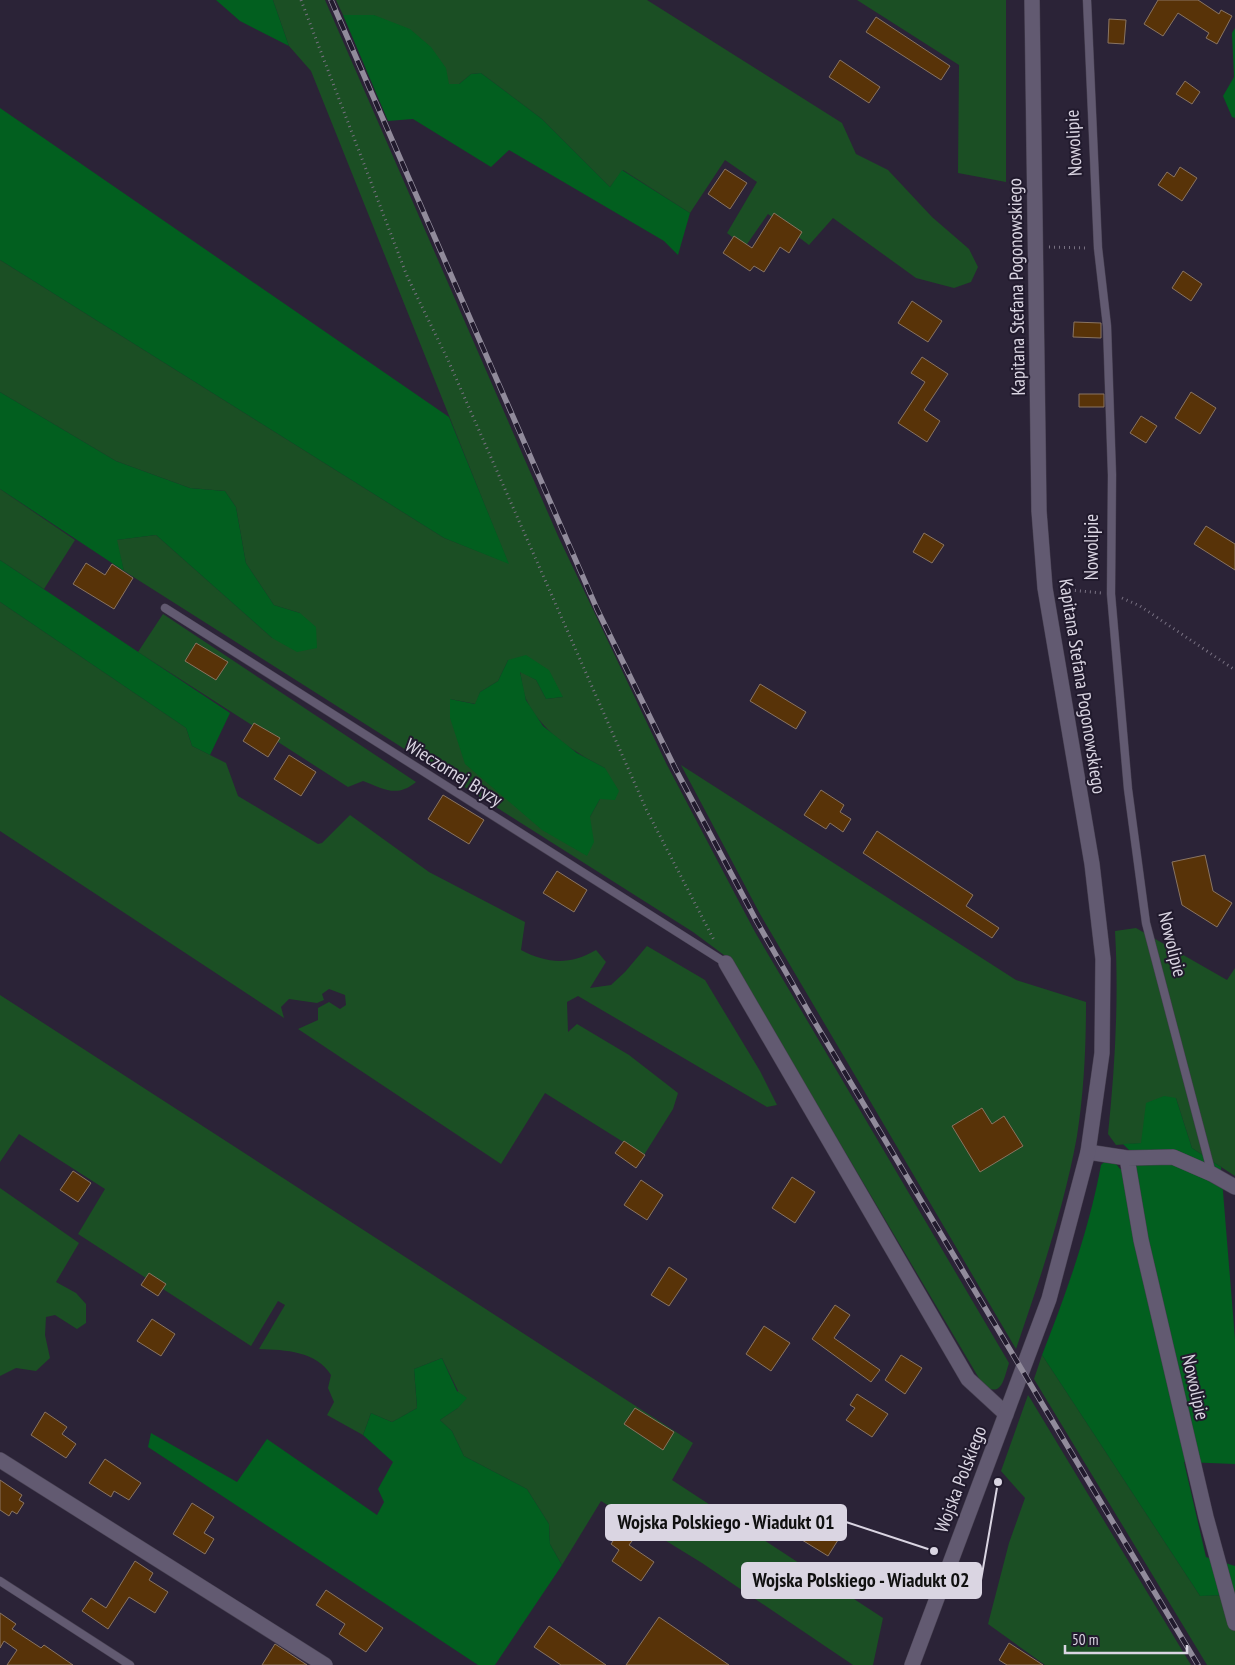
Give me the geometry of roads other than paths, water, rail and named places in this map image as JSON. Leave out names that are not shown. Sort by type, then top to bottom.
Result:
[{"type":"main road","name":"Kapitana Stefana Pogonowskiego","points":[[1006,1414],[1049,1300],[1088,1152],[1102,1053],[1103,959],[1092,864],[1045,588],[1039,511],[1032,0]]},
{"type":"main road","points":[[726,963],[968,1379],[1006,1414]]},
{"type":"main road","points":[[1088,1152],[1127,1158],[1173,1157],[1212,1174],[1235,1187]]},
{"type":"main road","name":"Nowolipie","points":[[1127,1158],[1144,1250],[1206,1517],[1235,1623]]},
{"type":"main road","name":"Wojska Polskiego","points":[[912,1665],[924,1627],[1006,1414]]},
{"type":"main road","points":[[0,1460],[325,1665]]},
{"type":"lane","name":"Nowolipie","points":[[1087,0],[1098,248],[1107,326],[1112,475],[1111,594],[1128,789],[1146,923],[1212,1174]]},
{"type":"lane","name":"Wieczornej Bryzy","points":[[165,608],[726,963]]},
{"type":"lane","points":[[0,1581],[130,1665]]},
{"type":"railway","points":[[331,0],[597,609],[675,768],[757,922],[811,1016],[1198,1665]]},
{"type":"place","name":"Wojska Polskiego - Wiadukt 02","points":[[998,1482]]},
{"type":"place","name":"Wojska Polskiego - Wiadukt 01","points":[[934,1551]]}]
